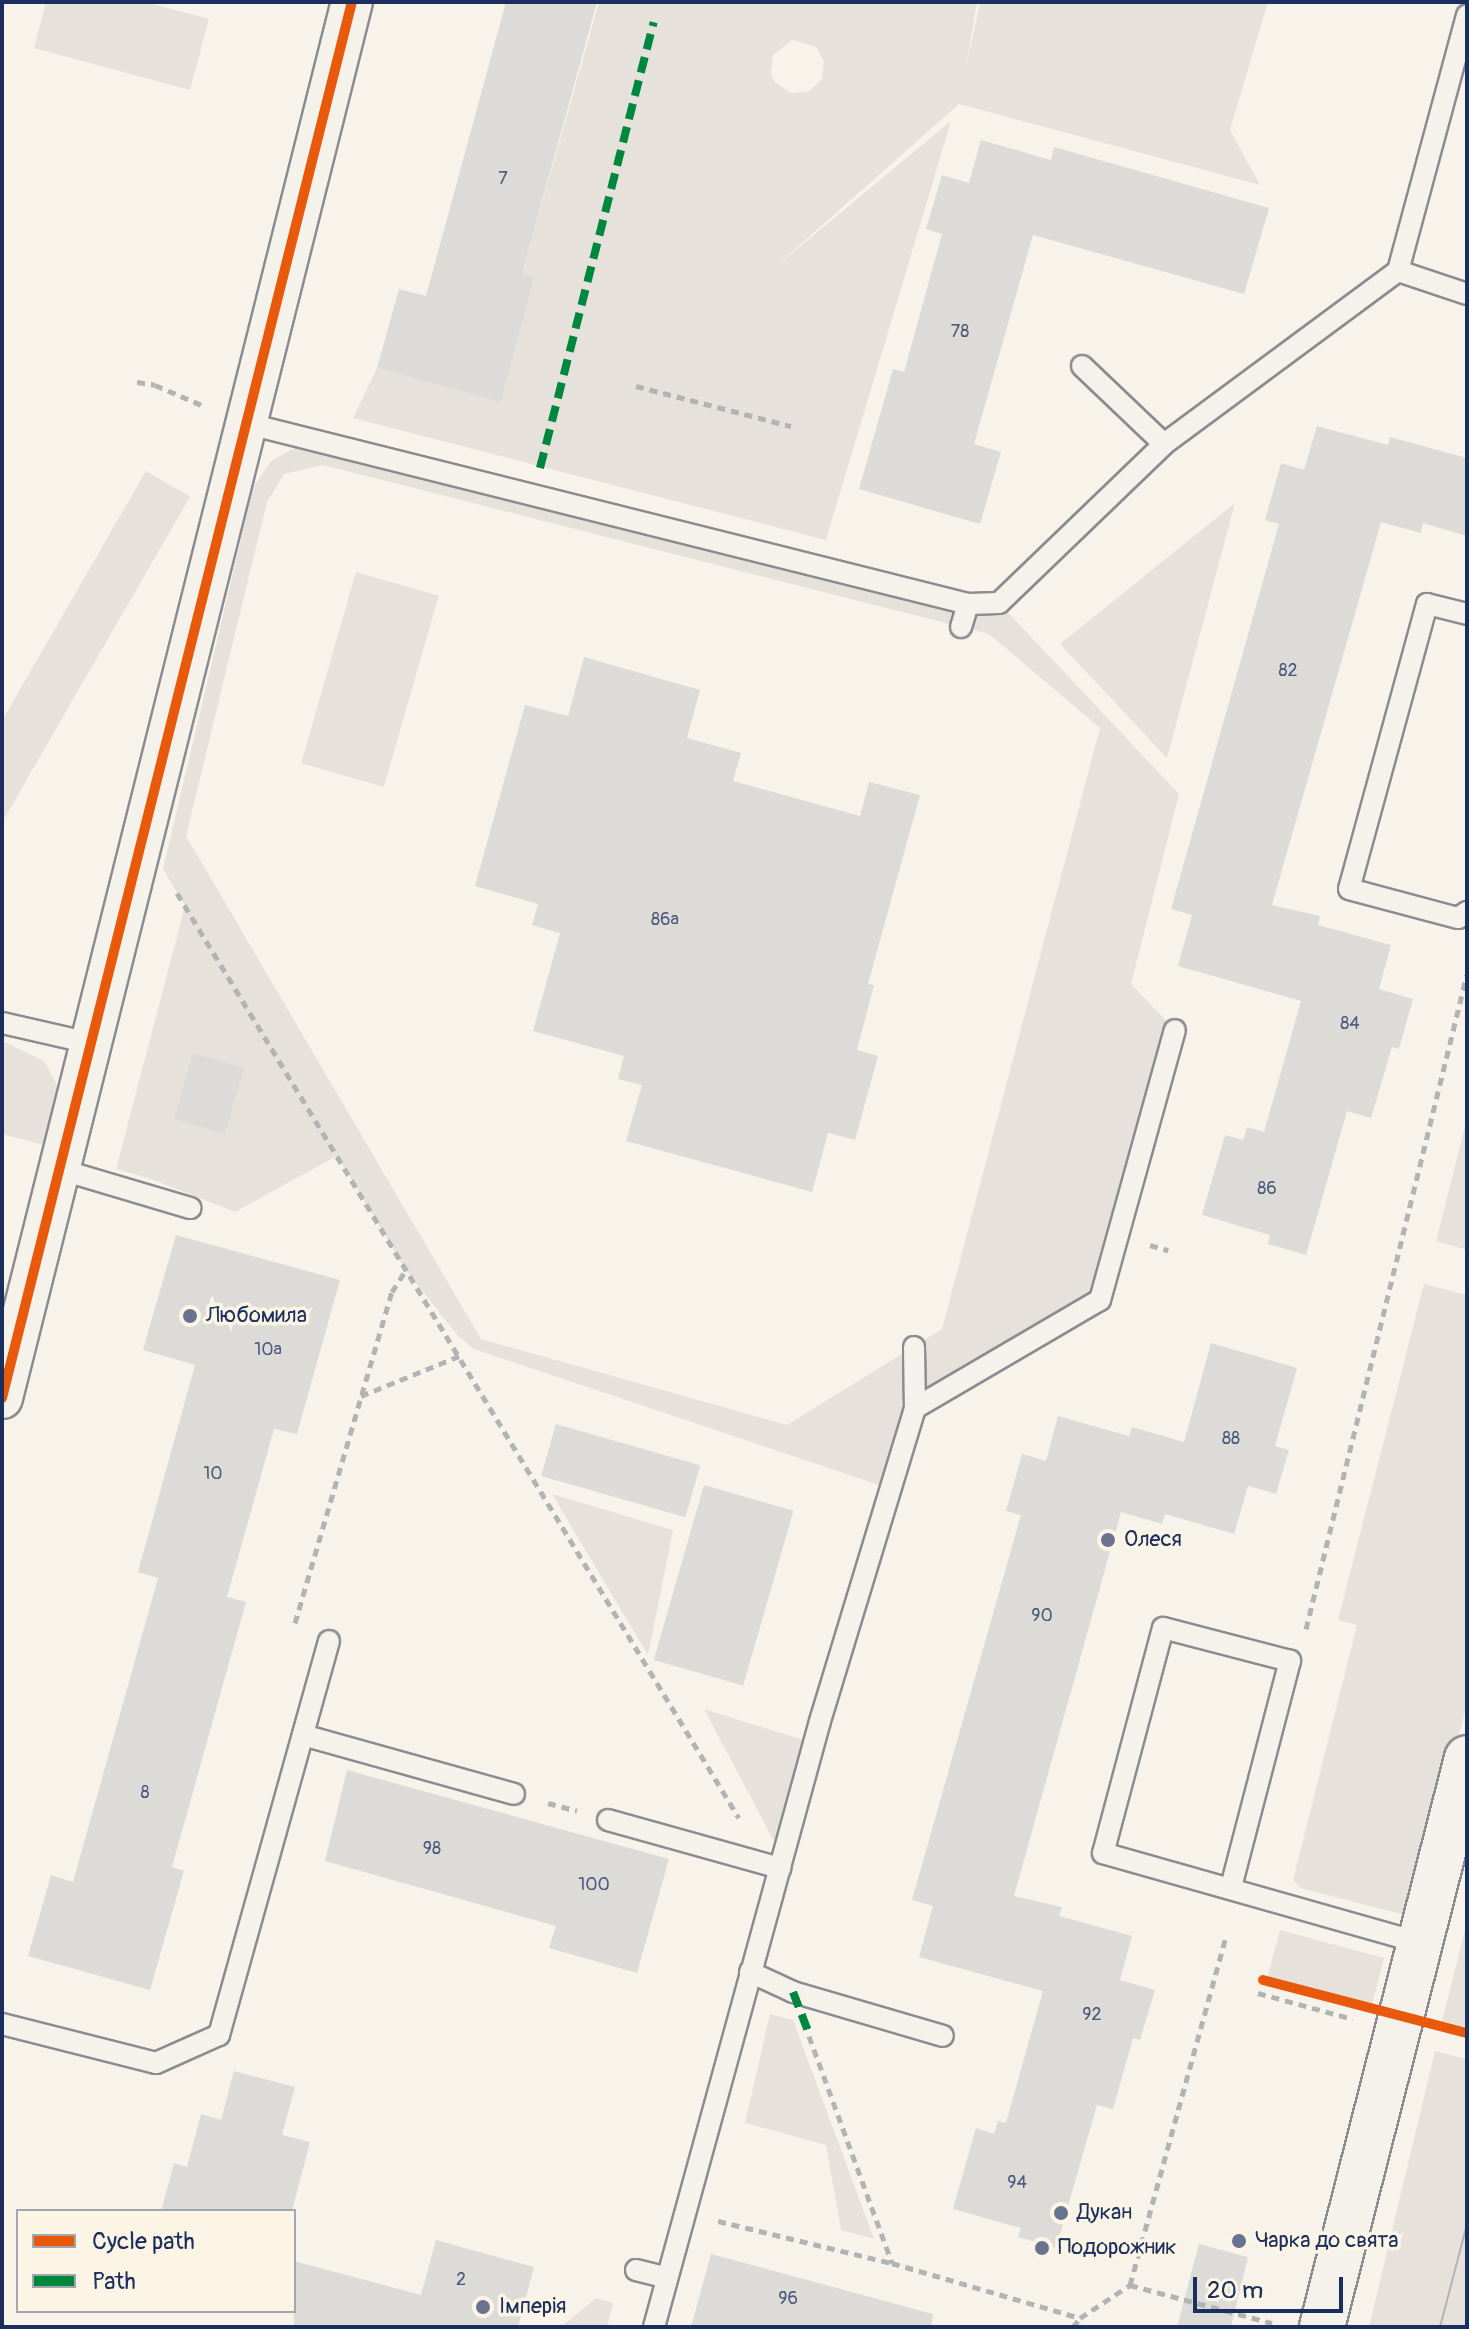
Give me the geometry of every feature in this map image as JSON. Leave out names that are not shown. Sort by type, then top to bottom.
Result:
[{"type":"main road","points":[[1322,2327],[1467,1758]]},
{"type":"street","points":[[2,1398],[62,1170],[89,1043],[352,2]]},
{"type":"lane","points":[[245,423],[968,604],[999,603],[1164,444],[1398,271],[1467,15]]},
{"type":"lane","points":[[1398,271],[1467,294]]},
{"type":"lane","points":[[1082,366],[1164,444]]},
{"type":"lane","points":[[961,627],[968,604]]},
{"type":"lane","points":[[1467,614],[1427,604],[1349,889],[1458,918],[1467,912]]},
{"type":"lane","points":[[2,1023],[89,1043]]},
{"type":"lane","points":[[915,1408],[1100,1300],[1175,1030]]},
{"type":"lane","points":[[62,1170],[190,1208]]},
{"type":"lane","points":[[654,2327],[820,1721],[915,1408],[914,1347]]},
{"type":"lane","points":[[1231,1887],[1290,1661],[1163,1628],[1103,1853],[1418,1942]]},
{"type":"lane","points":[[2,2024],[156,2063],[219,2035],[329,1641]]},
{"type":"lane","points":[[303,1735],[514,1794]]},
{"type":"lane","points":[[608,1820],[780,1868]]},
{"type":"lane","points":[[750,1972],[793,1992],[943,2036]]},
{"type":"lane","points":[[636,2270],[667,2278]]},
{"type":"path","points":[[137,382],[155,385],[245,423]]},
{"type":"path","points":[[636,386],[791,426]]},
{"type":"path","points":[[170,881],[745,1826]]},
{"type":"path","points":[[1302,1645],[1467,974]]},
{"type":"path","points":[[291,1638],[392,1292],[406,1270]]},
{"type":"path","points":[[361,1396],[459,1356]]},
{"type":"path","points":[[514,1794],[608,1820]]},
{"type":"path","points":[[1073,2327],[1080,2318],[1130,2285],[1225,1939]]},
{"type":"path","points":[[1258,1993],[1365,2022]]},
{"type":"path","points":[[808,2031],[892,2263]]},
{"type":"path","points":[[717,2221],[892,2263],[1080,2318]]},
{"type":"path","points":[[1130,2285],[1272,2323]]},
{"type":"shaded area","points":[[46,2],[145,2],[209,19],[190,90],[34,48]]},
{"type":"shaded area","points":[[599,2],[977,2],[966,68],[980,2],[1268,2],[1230,130],[1260,185],[959,104],[774,268],[951,121],[826,540],[353,418],[377,368],[501,401],[535,278],[522,274]],"holes":[[[792,40],[816,47],[824,62],[822,79],[808,92],[791,93],[775,82],[771,74],[773,55]]]},
{"type":"shaded area","points":[[311,439],[999,603],[1179,794],[1131,984],[1175,1030],[1100,1300],[915,1408],[891,1489],[474,1349],[458,1336],[406,1270],[337,1156],[235,1212],[151,1179],[116,1169],[185,906],[163,869],[253,488],[271,461]],"holes":[[[323,465],[989,634],[1100,728],[942,1329],[787,1425],[481,1339],[186,836],[267,502],[284,474]]]},
{"type":"shaded area","points":[[146,471],[190,496],[2,822],[2,720]]},
{"type":"shaded area","points":[[1235,503],[1167,758],[1060,644]]},
{"type":"shaded area","points":[[356,572],[439,596],[384,787],[301,763]]},
{"type":"shaded area","points":[[2,1041],[44,1061],[57,1085],[44,1145],[2,1134]]},
{"type":"shaded area","points":[[1467,1118],[1467,1250],[1436,1241]]},
{"type":"shaded area","points":[[1424,1284],[1467,1295],[1467,1703],[1416,1906],[1405,1915],[1300,1888],[1293,1880],[1357,1625],[1338,1620]]},
{"type":"shaded area","points":[[552,1494],[673,1530],[648,1655]]},
{"type":"shaded area","points":[[704,1709],[810,1742],[775,1843]]},
{"type":"shaded area","points":[[1467,1923],[1467,2027],[1442,2021]]},
{"type":"shaded area","points":[[1280,1930],[1384,1958],[1372,2004],[1268,1976]]},
{"type":"shaded area","points":[[770,2014],[793,2020],[874,2239],[841,2230],[826,2145],[745,2123]]},
{"type":"shaded area","points":[[1435,2051],[1467,2059],[1467,2327],[1369,2327]]},
{"type":"shaded area","points":[[596,2298],[613,2303],[607,2327],[561,2327]]},
{"type":"building","points":[[506,2],[597,2],[522,274],[535,277],[501,402],[377,368],[399,289],[426,296]]},
{"type":"building","points":[[981,140],[1051,160],[1054,147],[1269,208],[1244,294],[1033,235],[974,444],[1001,452],[980,524],[859,489],[893,369],[904,372],[942,234],[926,229],[942,175],[969,183]]},
{"type":"building","points":[[1317,426],[1388,445],[1390,437],[1467,458],[1467,536],[1423,523],[1421,533],[1381,522],[1272,905],[1320,916],[1318,925],[1391,945],[1379,989],[1413,999],[1399,1049],[1392,1047],[1371,1118],[1347,1111],[1306,1255],[1268,1244],[1270,1235],[1202,1215],[1225,1135],[1243,1140],[1247,1127],[1264,1132],[1301,1001],[1178,966],[1192,915],[1171,909],[1279,524],[1265,520],[1281,463],[1304,470]]},
{"type":"building","points":[[584,657],[700,690],[687,738],[741,753],[733,781],[860,816],[869,782],[920,795],[868,984],[874,985],[857,1050],[878,1056],[855,1140],[828,1133],[812,1192],[626,1141],[642,1085],[618,1079],[624,1056],[533,1031],[560,933],[532,925],[538,904],[475,886],[525,705],[568,716]]},
{"type":"building","points":[[193,1053],[244,1068],[225,1134],[174,1119]]},
{"type":"building","points":[[176,1235],[340,1280],[297,1434],[274,1429],[227,1597],[246,1602],[172,1867],[184,1871],[150,1990],[28,1956],[51,1875],[73,1882],[158,1578],[138,1572],[195,1365],[143,1350]]},
{"type":"building","points":[[1211,1343],[1297,1368],[1275,1446],[1289,1450],[1276,1494],[1248,1486],[1234,1534],[1165,1514],[1162,1524],[1121,1512],[1014,1896],[1062,1907],[1059,1916],[1132,1936],[1120,1980],[1155,1990],[1140,2040],[1133,2038],[1113,2109],[1097,2105],[1056,2248],[1018,2237],[1021,2228],[953,2209],[976,2128],[994,2134],[998,2121],[1006,2123],[1043,1991],[919,1957],[933,1906],[912,1900],[1021,1515],[1006,1511],[1022,1454],[1046,1461],[1058,1416],[1129,1436],[1132,1427],[1184,1442]]},
{"type":"building","points":[[556,1424],[700,1465],[685,1517],[541,1476]]},
{"type":"building","points":[[704,1485],[793,1511],[743,1686],[654,1660]]},
{"type":"building","points":[[347,1770],[669,1859],[637,1973],[549,1948],[556,1926],[325,1861]]},
{"type":"building","points":[[234,2071],[295,2087],[282,2135],[310,2142],[293,2209],[162,2209],[174,2163],[187,2167],[201,2114],[221,2120]]},
{"type":"building","points":[[436,2240],[534,2267],[518,2327],[294,2327],[296,2262],[421,2295]]},
{"type":"building","points":[[1199,2244],[1248,2257],[1231,2327],[1177,2327]]},
{"type":"building","points":[[711,2254],[933,2314],[931,2327],[691,2327]]},
{"type":"tram line","points":[[1440,2327],[1467,2224]]},
{"type":"marked path","points":[[540,468],[654,22]]},
{"type":"marked path","points":[[793,1992],[808,2031]]},
{"type":"cycle path","points":[[2,1398],[352,2]]},
{"type":"cycle path","points":[[1263,1980],[1467,2033]]},
{"type":"place","name":"Любомила","points":[[190,1316]]},
{"type":"place","name":"Олеся","points":[[1108,1540]]},
{"type":"place","name":"Дукан","points":[[1061,2213]]},
{"type":"place","name":"Чарка до свята","points":[[1239,2241]]},
{"type":"place","name":"Подорожник","points":[[1042,2248]]},
{"type":"place","name":"Імперія","points":[[483,2307]]}]
